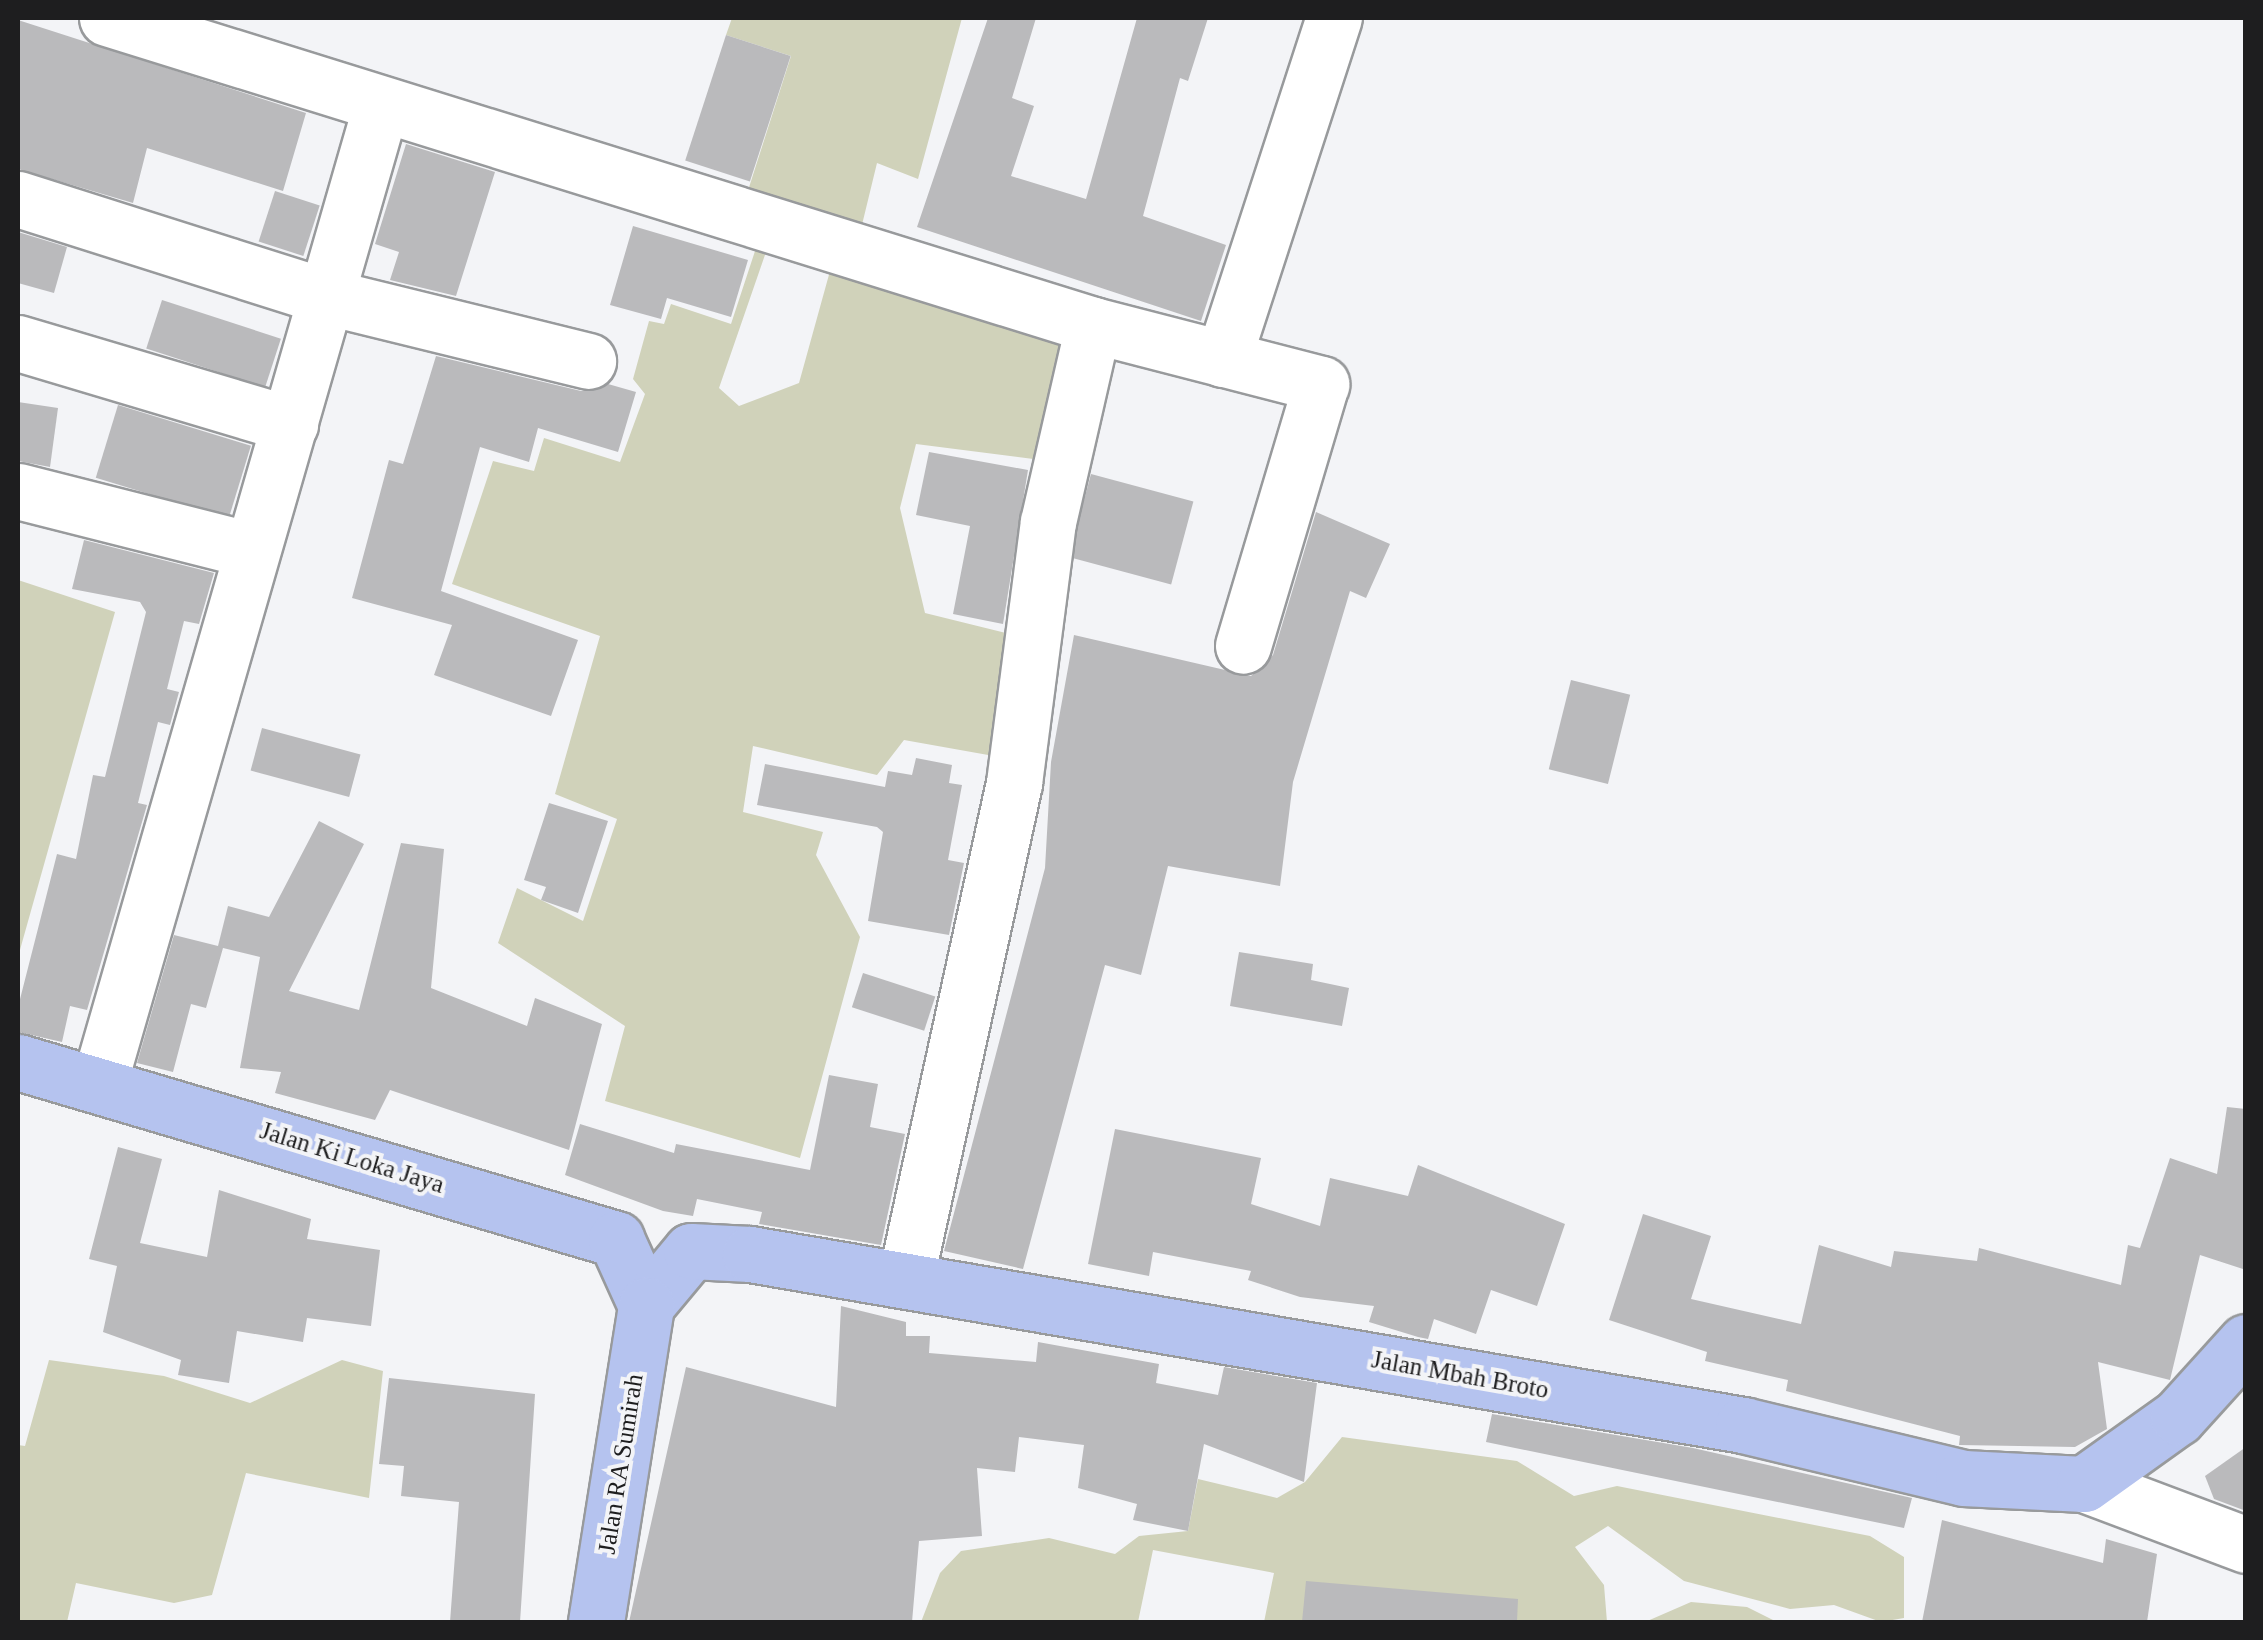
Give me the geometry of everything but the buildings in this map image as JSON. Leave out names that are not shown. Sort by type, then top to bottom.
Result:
[{"type":"main road","name":"Jalan Ki Loka Jaya","points":[[18,1062],[616,1239],[691,1252]]},
{"type":"main road","points":[[616,1239],[646,1305],[691,1252]]},
{"type":"main road","name":"Jalan Mbah Broto","points":[[691,1252],[906,1277],[1743,1425],[1964,1478],[2084,1484]]},
{"type":"main road","name":"Jalan RA Sumirah","points":[[596,1622],[646,1305]]},
{"type":"main road","points":[[2084,1484],[2178,1417],[2246,1342]]},
{"type":"street","points":[[107,18],[380,109],[1093,326],[1321,384],[1244,646]]},
{"type":"street","points":[[1223,358],[1334,18]]},
{"type":"street","points":[[99,1083],[380,109]]},
{"type":"street","points":[[18,199],[324,296],[588,360]]},
{"type":"street","points":[[906,1277],[1014,784],[1048,522],[1093,326]]},
{"type":"street","points":[[18,344],[290,424]]},
{"type":"street","points":[[18,491],[252,550]]},
{"type":"street","points":[[2084,1484],[2246,1545]]},
{"type":"green space","points":[[732,18],[962,18],[918,179],[877,163],[860,233],[744,203],[791,56],[726,35]]},
{"type":"green space","points":[[756,248],[766,252],[719,388],[739,406],[799,383],[830,271],[1075,344],[1041,460],[916,444],[900,508],[925,613],[1022,637],[1005,758],[904,740],[877,775],[753,746],[743,812],[823,832],[816,855],[860,937],[800,1158],[605,1101],[625,1026],[498,943],[517,888],[583,921],[617,819],[555,794],[600,636],[452,584],[493,461],[534,471],[544,438],[620,462],[645,394],[633,379],[649,321],[664,324],[671,304],[731,324]]},
{"type":"green space","points":[[18,580],[115,612],[18,957]]},
{"type":"green space","points":[[49,1360],[164,1376],[250,1403],[342,1360],[383,1371],[369,1498],[246,1473],[212,1595],[174,1603],[76,1583],[67,1622],[18,1622],[18,1445],[25,1446]]},
{"type":"green space","points":[[1342,1437],[1517,1461],[1574,1496],[1617,1486],[1870,1536],[1904,1557],[1904,1618],[1881,1622],[1834,1605],[1790,1609],[1684,1581],[1608,1526],[1575,1547],[1604,1585],[1607,1622],[1264,1622],[1274,1573],[1153,1550],[1138,1622],[921,1622],[940,1573],[961,1551],[1049,1538],[1115,1554],[1139,1536],[1188,1531],[1198,1479],[1277,1498],[1305,1482]]},
{"type":"green space","points":[[1691,1602],[1747,1607],[1777,1622],[1645,1622]]}]
